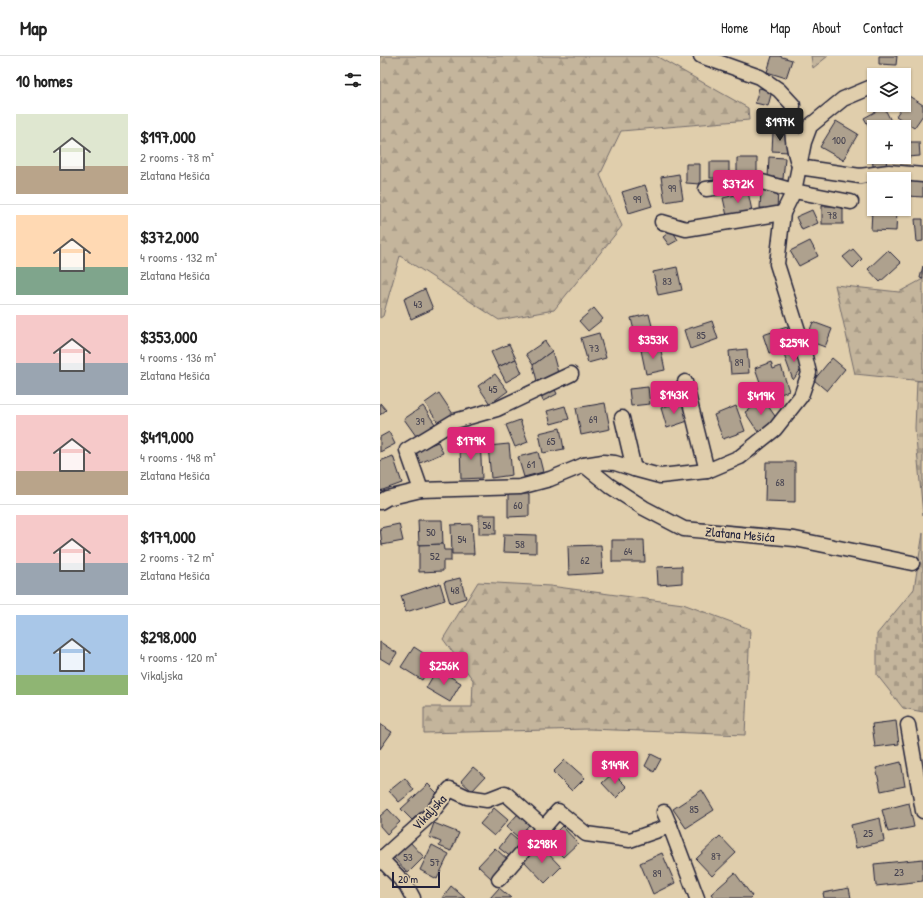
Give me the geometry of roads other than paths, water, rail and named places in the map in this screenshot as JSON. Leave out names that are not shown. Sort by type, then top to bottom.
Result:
[{"type":"street","points":[[701,56],[760,77],[779,90],[793,105],[792,122],[795,153],[799,167]]},
{"type":"street","points":[[380,502],[387,498],[421,490],[520,487],[550,479],[584,465],[603,462],[615,463],[634,470],[660,476],[707,471],[740,457],[775,429],[801,396],[806,386],[809,373],[777,264],[783,213],[794,191],[804,142],[810,126],[843,99],[867,89]]},
{"type":"street","points":[[799,167],[860,176],[889,172],[923,174]]},
{"type":"street","points":[[706,189],[762,182],[794,191],[851,202]]},
{"type":"street","points":[[662,222],[686,230],[783,213]]},
{"type":"street","points":[[421,490],[407,450],[455,421],[497,409],[571,374]]},
{"type":"street","points":[[685,382],[707,471]]},
{"type":"street","points":[[622,418],[634,470]]},
{"type":"street","name":"Zlatana Mešića","points":[[584,465],[610,486],[644,508],[684,529],[795,539],[912,563]]},
{"type":"street","points":[[908,725],[923,811]]},
{"type":"street","name":"Vikaljska","points":[[413,898],[406,885],[380,858],[430,815],[450,789],[466,797],[487,800],[505,793],[543,827]]},
{"type":"street","points":[[499,879],[558,811],[586,834],[615,838],[630,840],[670,826]]},
{"type":"street","points":[[664,812],[697,898]]}]
